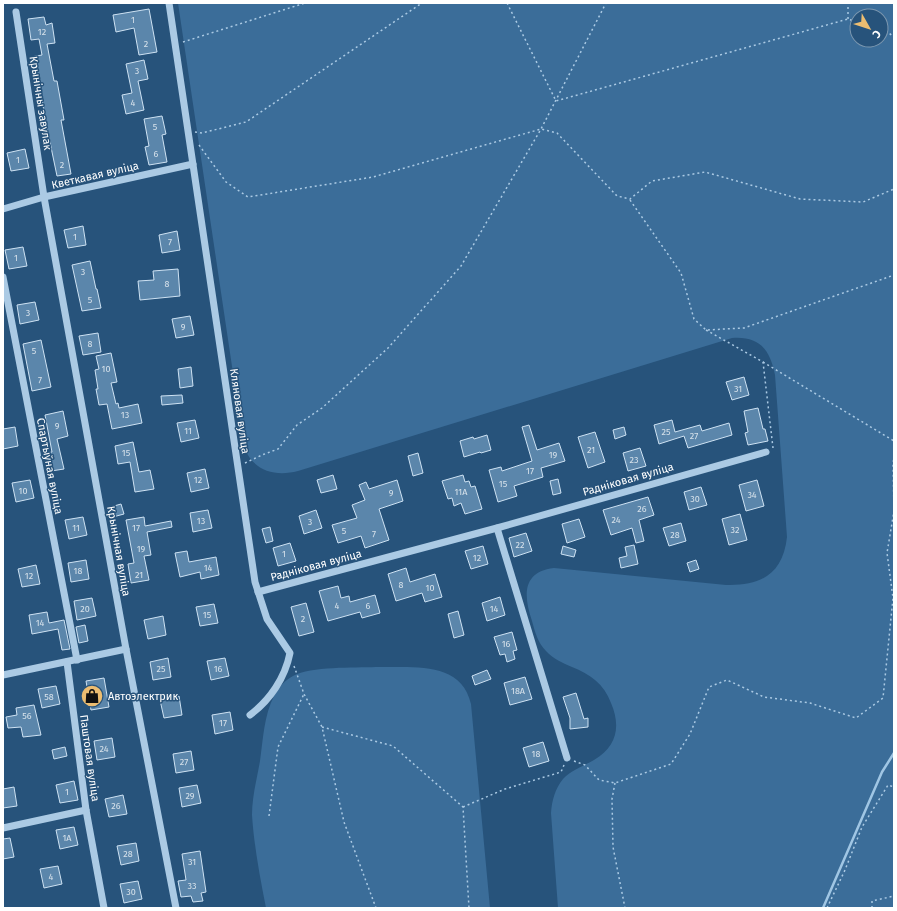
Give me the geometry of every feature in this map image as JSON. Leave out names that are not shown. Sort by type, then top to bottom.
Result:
[{"type":"street","name":"Кляновая вуліца","points":[[169,3],[255,582],[267,619],[290,653]]},
{"type":"street","name":"Крынічны завулак","points":[[16,12],[44,198]]},
{"type":"street","name":"Кветкавая вуліца","points":[[3,209],[44,198],[193,164]]},
{"type":"street","name":"Крынічная вуліца","points":[[44,198],[126,649],[176,908]]},
{"type":"street","name":"Спартыўная вуліца","points":[[3,277],[77,660]]},
{"type":"street","name":"Радніковая вуліца","points":[[258,592],[496,528],[766,452]]},
{"type":"street","points":[[496,528],[567,758]]},
{"type":"street","points":[[3,675],[126,649]]},
{"type":"street","points":[[250,715],[260,708],[282,677],[288,664],[290,653]]},
{"type":"street","name":"Паштовая вуліца","points":[[67,662],[86,810],[104,908]]},
{"type":"street","points":[[3,828],[86,810]]},
{"type":"path","points":[[175,45],[305,3]]},
{"type":"path","points":[[188,131],[202,133],[246,122],[422,3]]},
{"type":"path","points":[[507,3],[556,101]]},
{"type":"path","points":[[237,467],[278,449],[297,425],[322,408],[388,348],[461,266],[541,129],[606,3]]},
{"type":"path","points":[[556,101],[848,19],[848,3]]},
{"type":"path","points":[[197,144],[226,182],[248,197],[373,176],[541,129],[557,133],[617,196],[630,200],[681,273],[694,319],[706,330],[763,362],[894,441]]},
{"type":"path","points":[[630,200],[652,181],[705,172],[800,199],[863,202],[894,189]]},
{"type":"path","points":[[706,330],[744,328],[894,275]]},
{"type":"path","points":[[763,362],[773,449],[766,452]]},
{"type":"path","points":[[463,807],[505,789],[561,772],[567,758],[585,765],[599,780],[615,783],[671,764],[690,734],[709,687],[727,680],[764,697],[810,703],[856,718],[883,698],[893,598],[887,552],[894,511],[892,462],[894,459]]},
{"type":"path","points":[[290,653],[304,694],[322,727],[344,822],[376,908]]},
{"type":"path","points":[[269,816],[278,747],[304,694]]},
{"type":"path","points":[[322,727],[393,746],[463,807],[469,908]]},
{"type":"path","points":[[615,783],[612,799],[613,847],[625,908]]},
{"type":"path","points":[[827,908],[845,870],[862,827],[888,784],[894,787]]},
{"type":"path","points":[[872,908],[872,901],[894,896]]},
{"type":"shaded area","points":[[178,3],[894,3],[894,908],[558,908],[551,813],[554,795],[560,783],[566,776],[602,755],[608,749],[615,735],[616,720],[608,696],[596,680],[585,673],[555,659],[543,648],[536,633],[527,603],[530,580],[543,570],[554,568],[739,585],[760,580],[775,569],[785,550],[787,537],[775,375],[770,358],[762,346],[749,339],[732,338],[289,473],[273,472],[259,467],[248,455],[244,447]]},
{"type":"shaded area","points":[[376,667],[433,669],[446,673],[457,680],[466,690],[471,704],[490,908],[266,908],[259,873],[252,808],[266,719],[274,696],[285,682],[293,676],[301,673],[333,668]]},
{"type":"building","points":[[149,9],[157,52],[139,55],[134,28],[116,32],[113,15]]},
{"type":"building","points":[[44,17],[46,25],[52,23],[55,43],[47,44],[54,81],[57,81],[64,120],[61,120],[71,174],[57,176],[46,123],[43,123],[41,112],[44,111],[37,75],[35,76],[31,57],[42,55],[39,39],[31,40],[28,19]]},
{"type":"building","points":[[144,60],[148,79],[138,81],[144,110],[126,114],[122,95],[132,93],[126,64]]},
{"type":"building","points":[[162,116],[166,134],[162,135],[167,162],[149,165],[145,147],[149,146],[144,119]]},
{"type":"building","points":[[25,149],[29,168],[11,171],[7,153]]},
{"type":"building","points":[[83,226],[86,245],[68,248],[64,230]]},
{"type":"building","points":[[177,231],[180,250],[162,253],[159,235]]},
{"type":"building","points":[[23,247],[27,266],[9,269],[5,250]]},
{"type":"building","points":[[90,261],[101,308],[82,311],[72,265]]},
{"type":"building","points":[[178,269],[180,296],[140,300],[138,281],[154,280],[153,271]]},
{"type":"building","points":[[35,302],[39,320],[20,324],[17,305]]},
{"type":"building","points":[[190,316],[194,335],[176,338],[172,319]]},
{"type":"building","points":[[98,333],[101,352],[83,355],[79,336]]},
{"type":"building","points":[[41,340],[51,387],[32,391],[23,344]]},
{"type":"building","points":[[111,353],[117,382],[111,383],[116,404],[118,403],[119,408],[138,404],[142,423],[112,429],[107,404],[99,405],[95,370],[99,369],[96,356]]},
{"type":"building","points":[[191,367],[193,386],[180,388],[178,369]]},
{"type":"building","points":[[744,377],[749,395],[732,400],[726,382]]},
{"type":"building","points":[[182,395],[183,403],[162,405],[161,396]]},
{"type":"building","points":[[758,408],[763,429],[765,429],[768,441],[748,445],[745,433],[748,432],[744,411]]},
{"type":"building","points":[[63,411],[68,436],[57,439],[64,469],[51,471],[47,453],[52,452],[45,415]]},
{"type":"building","points":[[195,420],[199,438],[181,442],[177,423]]},
{"type":"building","points":[[672,420],[675,432],[700,425],[702,431],[729,423],[732,435],[688,448],[684,436],[659,444],[654,425]]},
{"type":"building","points":[[529,425],[537,450],[559,443],[565,461],[541,468],[543,477],[514,486],[517,496],[498,502],[489,470],[501,467],[502,471],[532,461],[522,427]]},
{"type":"building","points":[[15,427],[18,446],[3,449],[3,429]]},
{"type":"building","points":[[624,427],[626,435],[615,439],[613,430]]},
{"type":"building","points":[[595,432],[605,462],[588,468],[578,437]]},
{"type":"building","points":[[487,435],[491,450],[464,457],[460,441]]},
{"type":"building","points":[[133,442],[139,472],[150,470],[154,489],[135,492],[130,462],[118,464],[115,446]]},
{"type":"building","points":[[640,448],[646,466],[628,471],[623,453]]},
{"type":"building","points":[[418,453],[423,473],[413,476],[408,456]]},
{"type":"building","points":[[205,469],[209,488],[191,492],[187,473]]},
{"type":"building","points":[[333,475],[337,489],[321,493],[317,480]]},
{"type":"building","points":[[463,475],[465,482],[469,481],[471,487],[475,486],[482,509],[465,514],[461,503],[454,506],[452,498],[448,499],[442,481]]},
{"type":"building","points":[[558,479],[561,493],[553,495],[550,481]]},
{"type":"building","points":[[30,480],[34,498],[16,502],[12,483]]},
{"type":"building","points":[[397,480],[403,501],[379,509],[389,540],[365,548],[361,536],[338,543],[332,525],[357,518],[352,505],[365,500],[359,485],[366,482],[369,489]]},
{"type":"building","points":[[757,480],[764,506],[746,511],[739,485]]},
{"type":"building","points":[[701,487],[707,505],[689,510],[684,492]]},
{"type":"building","points":[[648,497],[654,515],[639,520],[644,541],[636,543],[632,528],[611,535],[603,510]]},
{"type":"building","points":[[121,504],[124,514],[109,518],[107,508]]},
{"type":"building","points":[[208,510],[212,528],[193,532],[190,513]]},
{"type":"building","points":[[316,510],[322,528],[304,534],[299,516]]},
{"type":"building","points":[[740,514],[747,540],[729,545],[722,519]]},
{"type":"building","points":[[83,517],[87,535],[69,539],[65,520]]},
{"type":"building","points":[[144,517],[145,526],[171,521],[172,527],[147,532],[151,555],[144,556],[149,580],[131,583],[128,564],[134,563],[126,520]]},
{"type":"building","points":[[579,519],[585,537],[567,543],[562,524]]},
{"type":"building","points":[[681,523],[686,541],[669,546],[663,528]]},
{"type":"building","points":[[270,527],[273,541],[266,543],[262,529]]},
{"type":"building","points":[[526,533],[532,551],[514,557],[509,538]]},
{"type":"building","points":[[290,543],[296,561],[278,566],[273,548]]},
{"type":"building","points":[[634,545],[638,564],[621,568],[619,558],[627,556],[625,547]]},
{"type":"building","points":[[483,546],[488,564],[471,569],[465,551]]},
{"type":"building","points":[[563,546],[576,550],[574,557],[561,554]]},
{"type":"building","points":[[187,551],[189,562],[216,557],[219,575],[201,579],[200,572],[180,577],[175,553]]},
{"type":"building","points":[[86,560],[89,579],[71,582],[68,563]]},
{"type":"building","points":[[696,560],[699,569],[690,572],[687,563]]},
{"type":"building","points":[[36,565],[40,584],[22,587],[18,569]]},
{"type":"building","points":[[406,568],[410,582],[435,574],[442,597],[425,602],[422,593],[396,601],[388,574]]},
{"type":"building","points":[[338,586],[341,598],[349,596],[350,602],[375,595],[380,613],[362,618],[360,612],[328,621],[319,591]]},
{"type":"building","points":[[500,597],[505,615],[487,621],[482,603]]},
{"type":"building","points":[[92,598],[96,616],[77,620],[74,601]]},
{"type":"building","points":[[306,603],[314,632],[299,636],[291,607]]},
{"type":"building","points":[[214,604],[218,623],[200,626],[196,607]]},
{"type":"building","points":[[458,611],[464,635],[454,638],[448,614]]},
{"type":"building","points":[[47,612],[49,623],[64,620],[70,649],[62,650],[58,629],[32,634],[29,615]]},
{"type":"building","points":[[163,616],[166,635],[148,639],[144,620]]},
{"type":"building","points":[[85,625],[88,641],[79,643],[76,627]]},
{"type":"building","points":[[512,632],[517,650],[513,651],[515,659],[507,662],[505,654],[500,655],[494,637]]},
{"type":"building","points":[[168,658],[171,677],[153,680],[150,662]]},
{"type":"building","points":[[225,658],[229,676],[211,680],[207,661]]},
{"type":"building","points":[[487,670],[491,679],[475,685],[472,676]]},
{"type":"building","points":[[525,677],[532,699],[510,705],[504,683]]},
{"type":"building","points":[[104,678],[109,707],[91,710],[86,681]]},
{"type":"building","points":[[56,686],[60,704],[42,708],[38,689]]},
{"type":"building","points":[[576,693],[584,719],[588,718],[588,727],[570,729],[570,718],[563,697]]},
{"type":"building","points":[[179,696],[182,715],[164,718],[160,700]]},
{"type":"building","points":[[34,705],[41,735],[23,737],[21,727],[8,728],[6,717],[17,715],[16,708]]},
{"type":"building","points":[[230,712],[233,730],[215,734],[212,715]]},
{"type":"building","points":[[112,738],[115,757],[97,760],[94,741]]},
{"type":"building","points":[[543,742],[549,761],[529,767],[523,748]]},
{"type":"building","points":[[65,747],[67,756],[54,759],[52,750]]},
{"type":"building","points":[[191,751],[194,770],[176,773],[173,754]]},
{"type":"building","points":[[74,781],[78,800],[60,803],[56,785]]},
{"type":"building","points":[[197,785],[201,803],[182,807],[179,788]]},
{"type":"building","points":[[14,787],[17,806],[3,808],[3,789]]},
{"type":"building","points":[[123,795],[127,814],[109,817],[105,799]]},
{"type":"building","points":[[74,827],[78,845],[60,849],[56,830]]},
{"type":"building","points":[[10,838],[14,857],[3,859],[3,839]]},
{"type":"building","points":[[136,843],[139,861],[121,865],[117,846]]},
{"type":"building","points":[[200,851],[206,892],[201,893],[203,901],[193,902],[191,896],[181,897],[178,881],[186,880],[182,854]]},
{"type":"building","points":[[58,866],[62,884],[44,888],[40,869]]},
{"type":"building","points":[[138,881],[142,899],[124,903],[120,884]]},
{"type":"waterway","points":[[823,908],[882,772],[894,753]]},
{"type":"place","name":"Автоэлектрик","points":[[92,696]]}]
